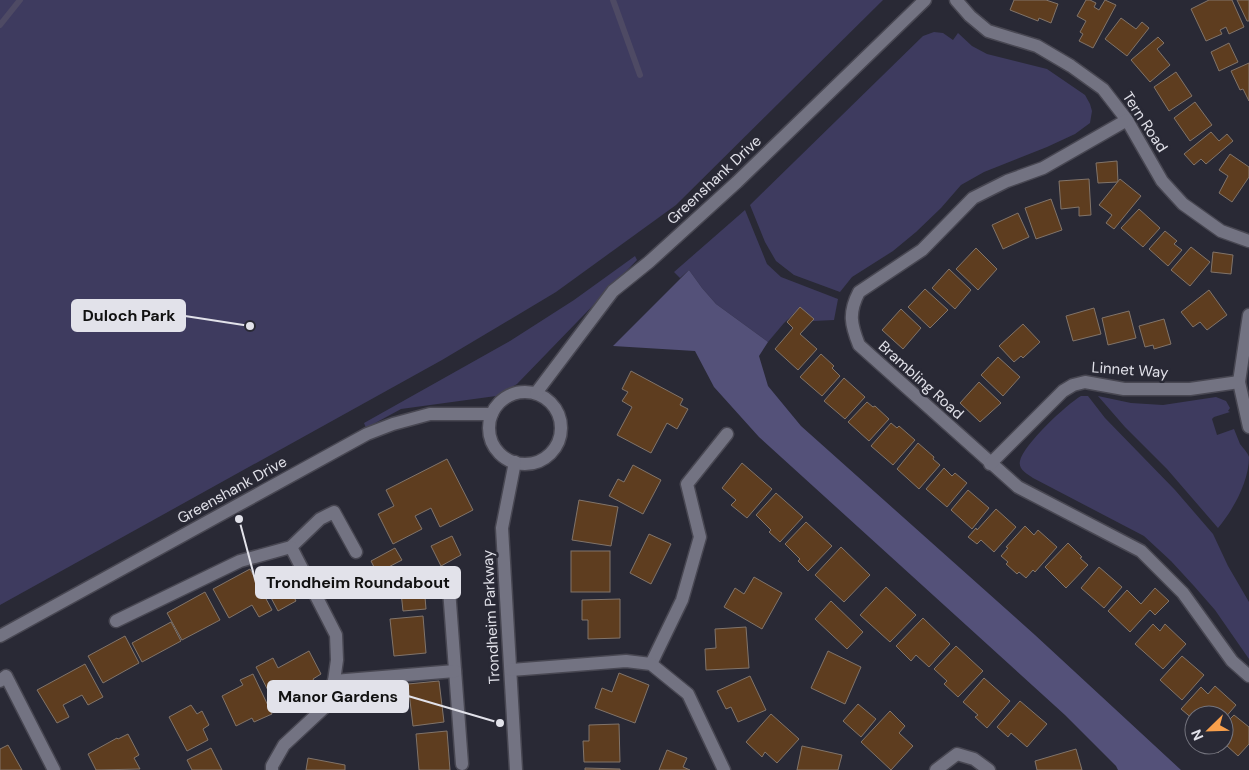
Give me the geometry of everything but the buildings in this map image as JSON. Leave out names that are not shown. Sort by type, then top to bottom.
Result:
[{"type":"street","name":"Greenshank Drive","points":[[536,393],[613,291],[649,262],[737,182],[925,0]]},
{"type":"street","name":"Tern Road","points":[[956,0],[970,16],[988,31],[1037,46],[1071,66],[1103,89],[1127,120],[1162,181],[1183,204],[1221,231],[1249,241]]},
{"type":"street","name":"Brambling Road","points":[[1127,120],[1043,168],[1007,181],[974,198],[922,250],[859,292],[853,303],[851,324],[859,345],[1018,487],[1141,551],[1183,593],[1232,661],[1249,676]]},
{"type":"street","points":[[1249,315],[1239,382],[1249,427]]},
{"type":"street","name":"Linnet Way","points":[[990,464],[1063,391],[1073,385],[1085,382],[1124,389],[1190,389],[1239,382]]},
{"type":"street","points":[[525,392],[536,393],[546,398],[560,418],[561,429],[558,441],[546,457],[536,462],[525,464],[515,462],[504,457],[490,438],[489,425],[492,414],[497,405],[510,395],[525,392]]},
{"type":"street","name":"Greenshank Drive","points":[[0,636],[367,434],[393,424],[430,414],[492,414]]},
{"type":"street","points":[[651,664],[682,600],[700,537],[686,484],[727,434]]},
{"type":"street","name":"Trondheim Parkway","points":[[515,462],[502,528],[516,770]]},
{"type":"street","points":[[116,621],[240,561],[291,547],[320,519],[334,512],[356,552]]},
{"type":"street","points":[[272,770],[284,745],[327,705],[334,681],[337,660],[336,635],[291,547]]},
{"type":"street","points":[[449,589],[462,764]]},
{"type":"street","points":[[511,670],[626,661],[651,664],[688,694],[724,770]]},
{"type":"street","points":[[334,681],[455,671]]},
{"type":"street","points":[[3,678],[54,770]]},
{"type":"street","points":[[936,770],[957,754],[974,759],[989,770]]},
{"type":"shaded area","points":[[0,0],[883,0],[676,205],[556,292],[442,360],[0,605]]},
{"type":"shaded area","points":[[934,32],[943,33],[953,40],[958,33],[972,46],[987,54],[1047,69],[1085,95],[1092,111],[1090,123],[1075,134],[984,172],[961,185],[916,232],[893,251],[852,277],[840,292],[794,275],[776,261],[765,242],[750,205],[923,36]]},
{"type":"shaded area","points":[[745,210],[767,264],[781,277],[838,299],[834,320],[813,321],[799,309],[768,342],[716,304],[689,270],[680,278],[674,272]]},
{"type":"shaded area","points":[[635,256],[637,260],[517,384],[496,396],[401,409],[366,428],[364,423],[510,341],[574,300]]},
{"type":"shaded area","points":[[689,270],[716,304],[768,342],[759,356],[768,386],[801,426],[1035,635],[1181,770],[1118,770],[1065,715],[759,437],[714,387],[695,351],[613,346]]},
{"type":"shaded area","points":[[1081,396],[1088,396],[1105,418],[1175,490],[1213,534],[1228,566],[1249,602],[1249,659],[1215,610],[1171,561],[1144,536],[1033,478],[1022,469],[1020,461],[1029,445],[1056,416]]},
{"type":"shaded area","points":[[1098,396],[1131,403],[1163,405],[1216,397],[1226,401],[1230,408],[1228,411],[1230,412],[1212,419],[1217,435],[1234,429],[1240,444],[1249,457],[1243,486],[1229,513],[1218,528],[1167,469],[1125,427]]},
{"type":"waterway","points":[[0,25],[20,0]]},
{"type":"waterway","points":[[613,0],[640,75]]},
{"type":"place","name":"Duloch Park","points":[[250,326]]},
{"type":"place","name":"Trondheim Roundabout","points":[[239,519]]},
{"type":"place","name":"Manor Gardens","points":[[500,723]]}]
